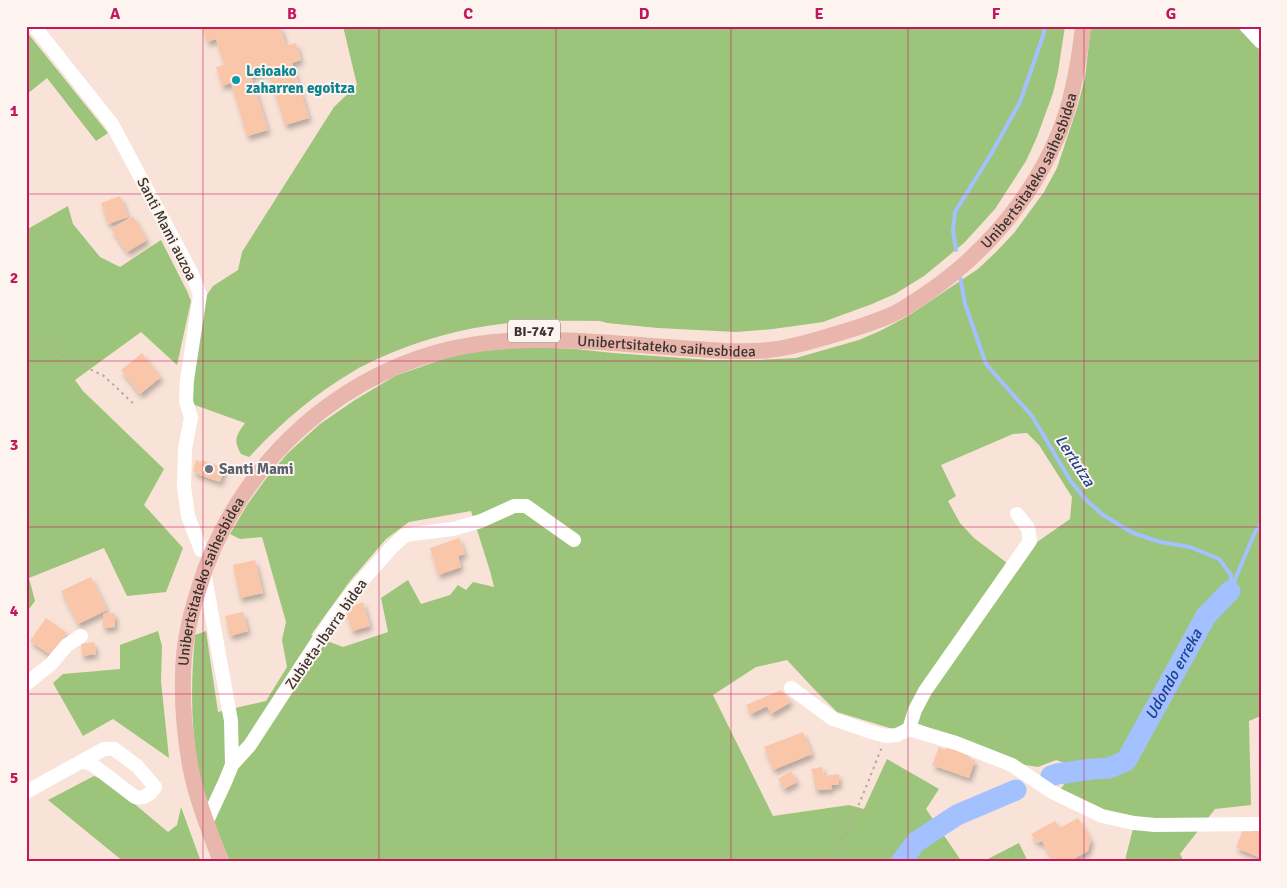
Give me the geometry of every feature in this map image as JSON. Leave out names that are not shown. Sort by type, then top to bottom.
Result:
[{"type":"main road","name":"Unibertsitateko saihesbidea","points":[[210,862],[180,771],[174,720],[173,680],[176,639],[182,608],[194,568],[218,517],[241,479],[264,450],[292,422],[326,394],[355,376],[387,360],[442,341],[497,332],[546,331],[592,332],[721,341],[778,339],[823,329],[856,318],[893,302],[913,290],[963,253],[992,224],[1016,193],[1038,155],[1061,94],[1070,52],[1073,26]]},
{"type":"main road","name":"Unibertsitateko saihesbidea","points":[[221,862],[206,823],[190,766],[184,723],[182,675],[186,638],[204,570],[212,550],[247,488],[267,462],[293,435],[342,396],[372,378],[399,365],[437,352],[478,344],[574,340],[721,351],[768,350],[810,342],[857,328],[900,310],[940,284],[973,257],[1024,199],[1060,132],[1071,97],[1080,56],[1083,26]]},
{"type":"street","name":"Santi Mami auzoa","points":[[34,26],[112,124],[192,274],[200,295],[187,380],[186,402],[191,418],[185,448],[184,486],[188,516],[201,550]]},
{"type":"street","points":[[1246,26],[1261,42]]},
{"type":"street","name":"Zubieta-Ibarra bidea","points":[[232,765],[250,746],[332,619],[353,591],[405,535],[452,529],[481,521],[514,506],[526,506],[574,540]]},
{"type":"street","points":[[909,729],[915,710],[925,691],[1030,541],[1028,528],[1017,514]]},
{"type":"street","points":[[204,570],[231,721],[232,765],[206,823]]},
{"type":"street","points":[[26,684],[51,664],[67,646],[81,636]]},
{"type":"street","points":[[791,688],[833,719],[886,736],[909,729],[956,743],[1012,765],[1052,792],[1102,816],[1134,823],[1155,825],[1261,824]]},
{"type":"street","points":[[26,792],[104,749],[114,749],[137,766],[155,787],[152,793],[141,798],[135,797],[94,764],[84,761]]},
{"type":"path","points":[[26,339],[104,376],[135,405]]},
{"type":"path","points":[[827,862],[853,816],[886,736]]},
{"type":"green space","points":[[343,26],[1065,26],[1053,93],[1026,161],[995,209],[964,243],[924,276],[895,294],[823,322],[773,329],[736,332],[658,328],[600,321],[531,321],[474,328],[458,332],[409,346],[357,369],[325,389],[298,410],[249,457],[241,454],[236,441],[245,423],[192,404],[190,393],[204,299],[213,286],[238,270],[242,252],[334,107],[357,85]]},
{"type":"green space","points":[[1091,26],[1261,26],[1261,716],[1249,721],[1251,805],[1215,809],[1180,854],[1184,862],[1123,862],[1136,817],[1097,809],[1060,790],[1068,779],[1070,765],[1056,760],[1038,767],[1025,765],[919,724],[893,729],[837,712],[787,660],[756,667],[713,695],[773,816],[849,805],[864,809],[887,759],[939,789],[926,809],[962,862],[230,862],[205,795],[196,755],[192,704],[195,635],[206,631],[218,712],[266,701],[287,667],[282,640],[286,622],[262,537],[240,539],[230,534],[247,505],[288,453],[320,424],[395,376],[473,350],[526,347],[576,349],[710,360],[758,360],[796,358],[859,340],[882,330],[908,316],[978,269],[1014,233],[1044,192],[1057,168],[1085,78]],"holes":[[[1027,433],[1039,445],[1072,497],[1070,519],[1007,563],[974,538],[960,523],[948,501],[956,496],[941,465],[1013,434]],[[471,511],[494,587],[473,582],[466,590],[458,585],[450,595],[421,604],[408,580],[381,598],[388,632],[343,647],[311,635],[350,581],[386,539],[409,522]]]},
{"type":"green space","points":[[26,31],[108,133],[96,141],[47,78],[26,95]]},
{"type":"green space","points":[[68,206],[73,224],[100,257],[120,267],[161,240],[191,301],[177,365],[141,332],[75,380],[83,391],[164,469],[144,505],[183,548],[166,592],[127,596],[104,548],[29,578],[35,601],[26,613],[26,230]]},
{"type":"green space","points":[[158,631],[162,646],[161,681],[169,758],[113,719],[83,736],[53,683],[63,674],[120,669],[120,645]]},
{"type":"green space","points":[[94,776],[107,781],[168,832],[177,825],[181,807],[201,862],[124,862],[48,800]]},
{"type":"green space","points":[[1019,843],[1028,862],[982,862]]},
{"type":"building","name":"Leioako zaharren egoitza","points":[[202,26],[280,26],[286,46],[296,43],[301,60],[292,63],[309,118],[285,125],[268,71],[251,76],[268,130],[247,136],[231,83],[222,86],[216,67],[224,65],[216,39],[207,42]]},
{"type":"building","points":[[120,196],[128,217],[108,224],[101,203]]},
{"type":"building","points":[[133,216],[147,240],[127,252],[111,229]]},
{"type":"building","points":[[142,353],[161,377],[140,394],[121,370]]},
{"type":"building","name":"Santi Mami","points":[[196,460],[201,462],[202,460],[225,468],[220,482],[193,471]]},
{"type":"building","points":[[459,538],[465,554],[458,556],[461,567],[438,575],[430,548]]},
{"type":"building","points":[[255,560],[263,593],[240,598],[233,565]]},
{"type":"building","points":[[91,577],[107,610],[78,624],[61,591]]},
{"type":"building","points":[[363,602],[370,626],[352,631],[345,609]]},
{"type":"building","points":[[243,612],[248,631],[230,636],[225,616]]},
{"type":"building","points":[[115,613],[115,627],[103,628],[103,614]]},
{"type":"building","points":[[46,618],[67,633],[52,656],[30,641]]},
{"type":"building","points":[[94,642],[96,654],[82,656],[81,644]]},
{"type":"building","points":[[781,690],[791,702],[771,714],[767,706],[751,714],[746,705]]},
{"type":"building","points":[[803,732],[812,754],[773,770],[764,747]]},
{"type":"building","points":[[947,746],[967,753],[965,757],[975,760],[969,778],[932,765],[939,747],[946,750]]},
{"type":"building","points":[[822,767],[824,776],[839,774],[839,785],[831,785],[832,789],[815,790],[811,769]]},
{"type":"building","points":[[791,771],[797,782],[784,789],[778,779]]},
{"type":"building","points":[[1078,818],[1091,840],[1088,851],[1068,862],[1054,862],[1042,841],[1037,843],[1031,834],[1055,821],[1060,828]]},
{"type":"building","points":[[1252,828],[1261,832],[1261,858],[1236,848],[1243,829],[1250,832]]},
{"type":"waterway","name":"Lertutza","points":[[956,250],[953,231],[955,212],[1020,102],[1045,26]]},
{"type":"waterway","name":"Lertutza","points":[[960,276],[965,304],[986,364],[1032,416],[1070,480],[1085,499],[1103,515],[1133,533],[1160,542],[1190,547],[1219,559],[1231,575],[1230,591]]},
{"type":"waterway","name":"Udondo erreka","points":[[1231,589],[1255,532],[1261,523]]},
{"type":"waterway","name":"Udondo erreka","points":[[1051,776],[1109,768],[1126,761],[1206,616],[1230,591]]},
{"type":"waterway","name":"Udondo erreka","points":[[901,862],[916,842],[957,815],[1016,790]]},
{"type":"place","name":"Leioako zaharren egoitza","points":[[236,80]]},
{"type":"place","name":"Santi Mami","points":[[209,469]]}]
